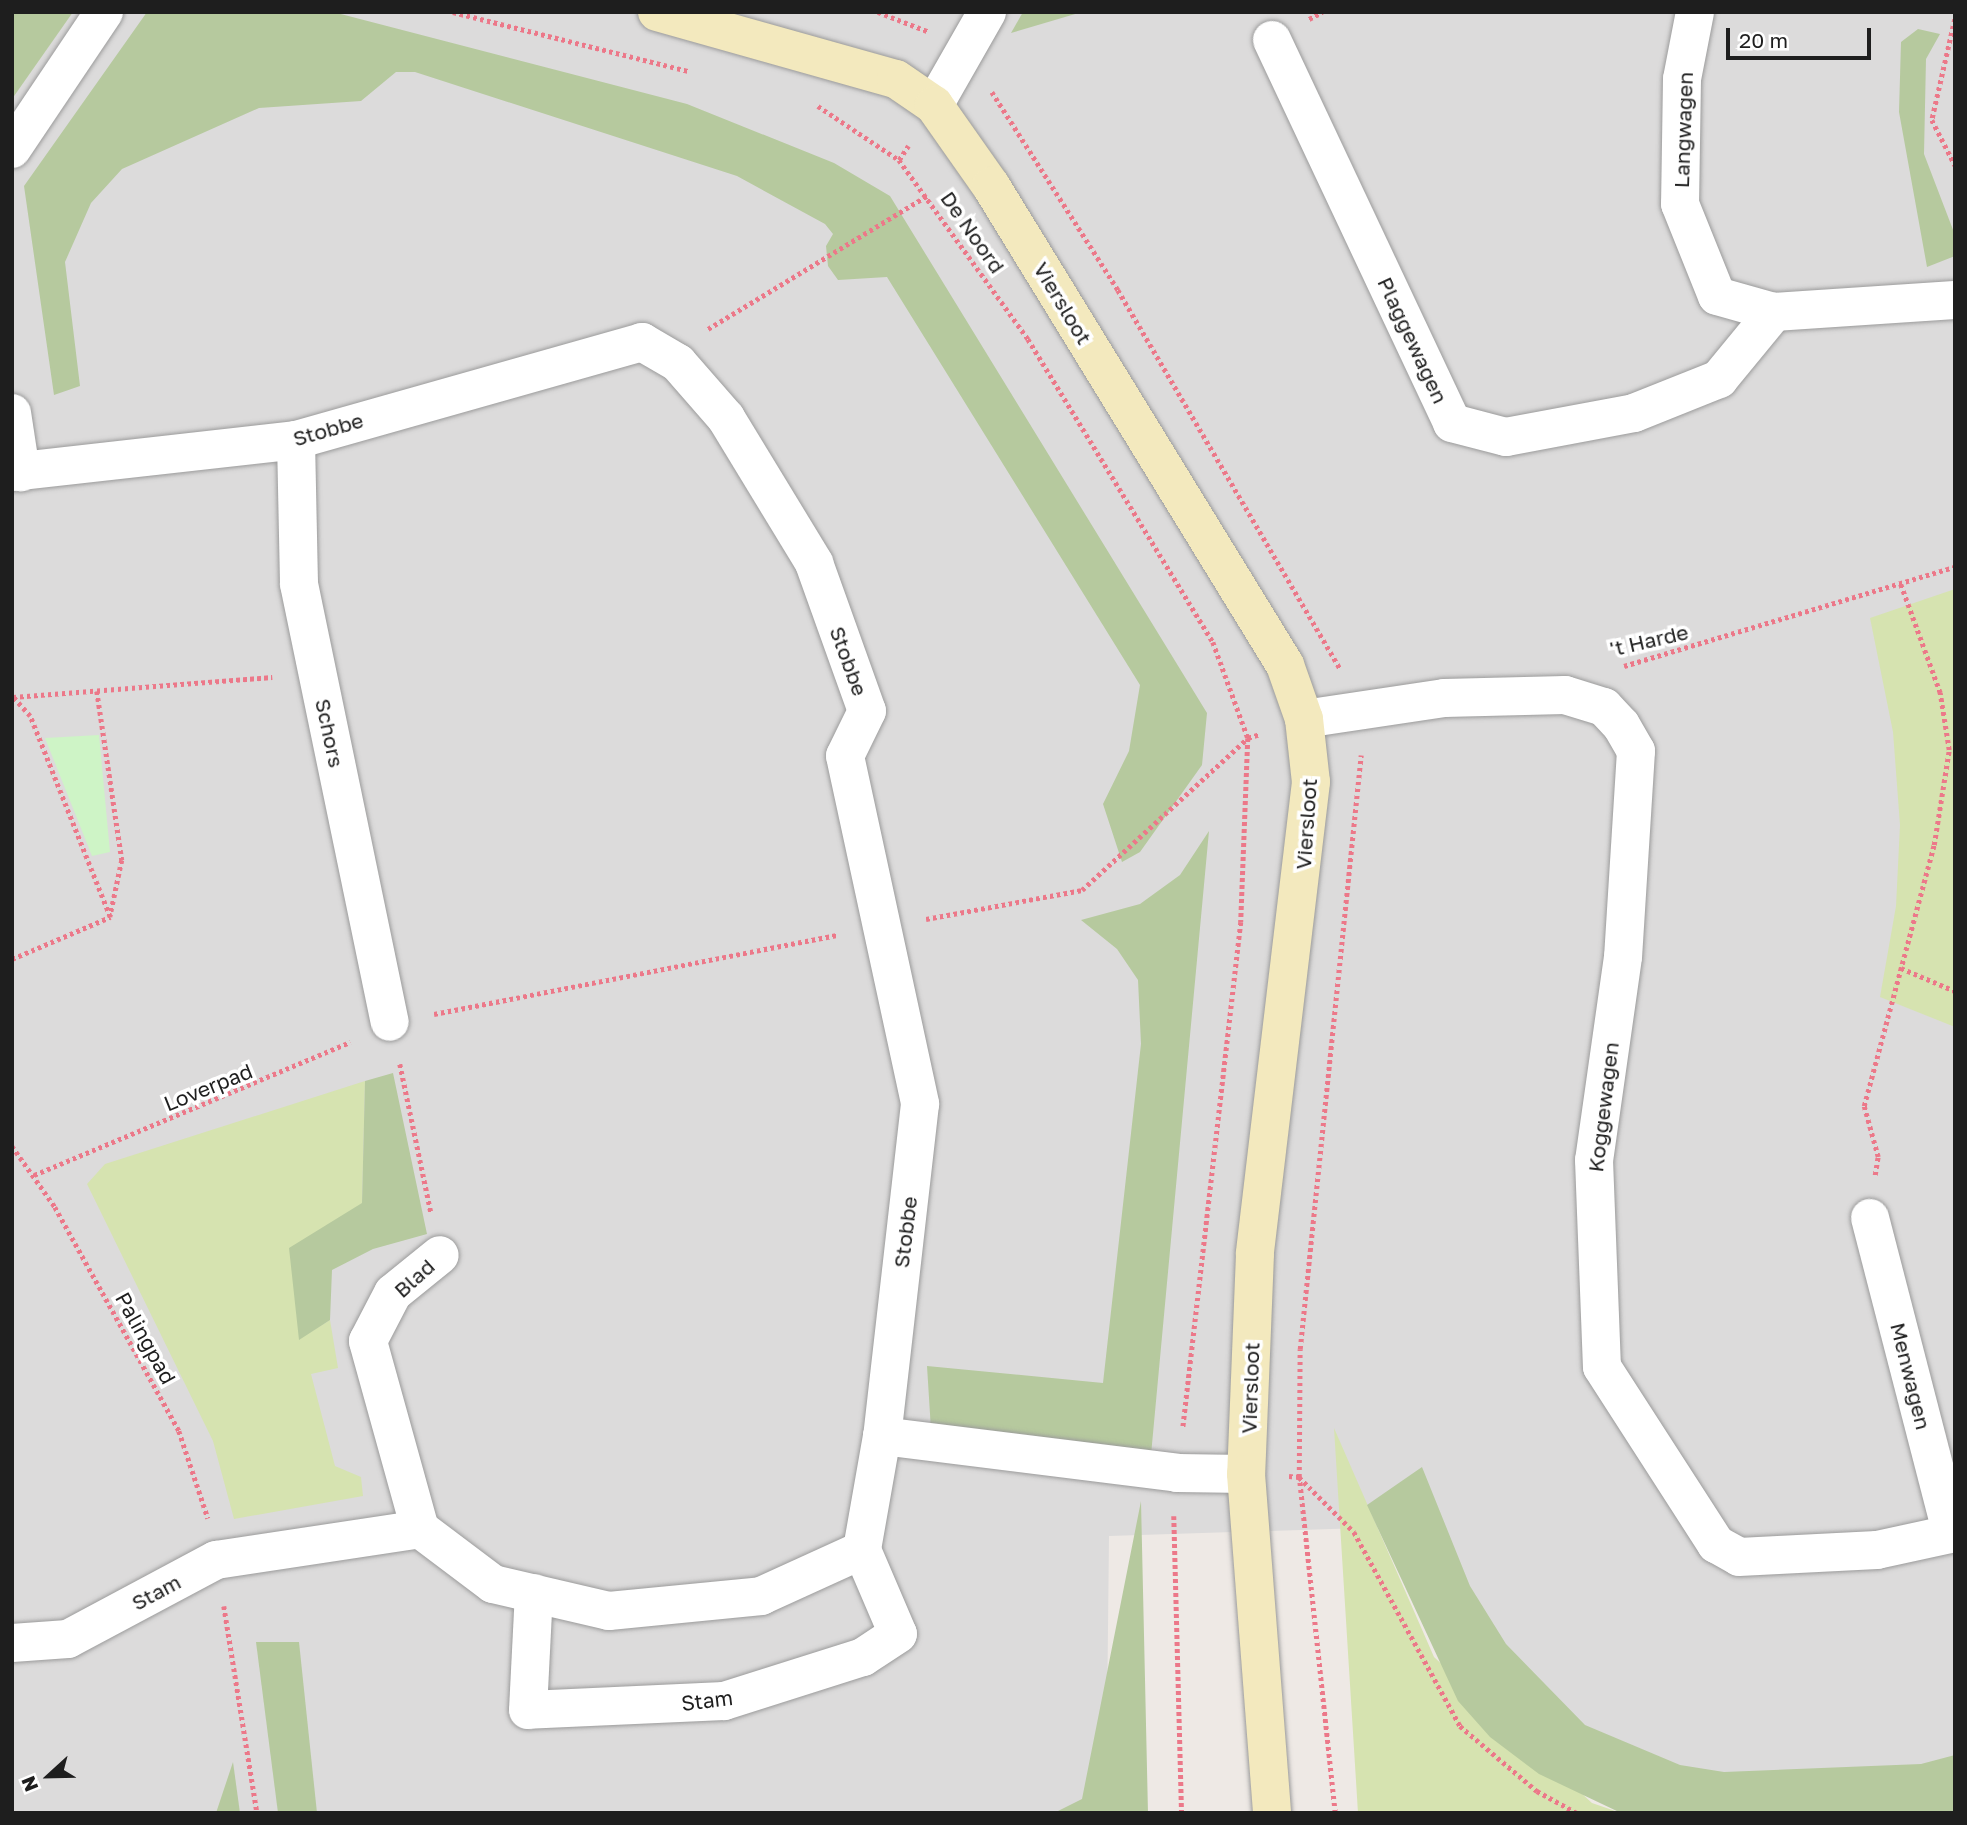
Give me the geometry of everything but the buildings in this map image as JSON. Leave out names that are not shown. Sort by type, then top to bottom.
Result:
[{"type":"street","points":[[12,149],[104,12]]},
{"type":"street","name":"Viersloot","points":[[657,12],[896,79],[934,105],[992,186],[1285,665],[1304,719],[1311,782],[1255,1254],[1246,1474],[1272,1813]]},
{"type":"street","points":[[934,105],[987,12]]},
{"type":"street","name":"Langwagen","points":[[1695,12],[1682,79],[1680,204],[1717,296],[1774,312],[1955,300]]},
{"type":"street","name":"Plaggewagen","points":[[1272,40],[1452,423],[1506,437],[1634,414],[1719,380],[1774,312]]},
{"type":"street","name":"Stobbe","points":[[17,472],[296,440],[642,342],[678,363],[726,418],[814,563],[867,711],[845,756],[920,1104],[882,1436]]},
{"type":"street","points":[[12,413],[17,472]]},
{"type":"street","name":"Schors","points":[[296,440],[299,584],[390,1022]]},
{"type":"street","name":"Koggewagen","points":[[1304,719],[1444,698],[1565,695],[1604,707],[1621,725],[1636,751],[1623,957],[1594,1160],[1602,1367],[1716,1544],[1739,1557],[1877,1550],[1953,1534]]},
{"type":"street","name":"Menwagen","points":[[1870,1218],[1953,1534]]},
{"type":"street","name":"Blad","points":[[420,1529],[368,1341],[393,1293],[440,1255]]},
{"type":"street","points":[[420,1529],[493,1584],[609,1611],[761,1596],[862,1550],[882,1436],[1178,1473],[1246,1474]]},
{"type":"street","name":"Stam","points":[[12,1643],[68,1639],[216,1560],[420,1529]]},
{"type":"street","name":"Stam","points":[[534,1593],[528,1710],[724,1701],[863,1657],[898,1634],[862,1550]]},
{"type":"path","points":[[453,12],[701,74]]},
{"type":"path","points":[[878,12],[965,50],[1323,634],[1355,710],[1363,772],[1300,1349],[1299,1477],[1335,1813]]},
{"type":"path","points":[[1955,19],[1932,120],[1955,165]]},
{"type":"path","name":"De Noord","points":[[803,101],[899,160],[928,195],[1028,340],[1213,642],[1248,738],[1241,922],[1178,1473]]},
{"type":"path","points":[[678,363],[696,336],[928,195]]},
{"type":"path","name":"'t Harde","points":[[1611,667],[1955,567]]},
{"type":"path","points":[[1870,1218],[1878,1157],[1864,1106],[1934,845],[1949,750],[1941,693],[1900,583]]},
{"type":"path","points":[[13,696],[318,673]]},
{"type":"path","points":[[97,691],[122,860],[110,917]]},
{"type":"path","points":[[13,696],[30,716],[110,917]]},
{"type":"path","points":[[12,959],[110,917]]},
{"type":"path","points":[[1901,968],[1955,992]]},
{"type":"path","name":"Loverpad","points":[[34,1175],[295,1070],[390,1022]]},
{"type":"path","name":"Blad","points":[[390,1022],[440,1255]]},
{"type":"path","name":"Palingpad","points":[[12,1146],[34,1175],[191,1452],[216,1560],[257,1813]]},
{"type":"path","points":[[1178,1473],[1172,1619],[1182,1813]]},
{"type":"path","points":[[1299,1477],[1354,1532],[1460,1726],[1537,1791],[1577,1813]]},
{"type":"shaded area","points":[[12,12],[1955,12],[1955,1779],[1777,1799],[1499,1708],[1393,1527],[1109,1536],[1106,1813],[12,1813]]},
{"type":"green space","points":[[12,12],[73,12],[12,99]]},
{"type":"green space","points":[[147,12],[333,12],[687,104],[834,163],[890,196],[1207,713],[1202,765],[1140,852],[1122,862],[1103,804],[1129,751],[1140,685],[887,277],[838,280],[828,266],[826,246],[833,234],[825,224],[737,176],[415,72],[396,72],[361,101],[259,108],[122,169],[91,203],[65,262],[80,386],[54,395],[24,186]]},
{"type":"green space","points":[[1023,12],[1082,12],[1011,33]]},
{"type":"green space","points":[[1918,29],[1940,34],[1926,59],[1924,154],[1955,235],[1955,256],[1927,267],[1899,112],[1901,42]]},
{"type":"green space","points":[[1955,589],[1955,1027],[1880,997],[1896,906],[1900,825],[1893,732],[1870,618]]},
{"type":"green space","points":[[99,735],[110,852],[92,856],[45,738]]},
{"type":"green space","points":[[1209,831],[1151,1455],[931,1430],[927,1366],[1103,1383],[1141,1044],[1138,980],[1117,949],[1081,920],[1140,904],[1180,875]]},
{"type":"green space","points":[[393,1073],[427,1234],[373,1249],[332,1270],[330,1320],[299,1340],[289,1248],[362,1203],[365,1081]]},
{"type":"green space","points":[[365,1081],[362,1203],[299,1339],[330,1320],[338,1368],[311,1374],[335,1466],[361,1477],[363,1496],[234,1519],[213,1441],[87,1184],[105,1164]]},
{"type":"green space","points":[[1334,1428],[1434,1657],[1592,1803],[1621,1813],[1358,1813]]},
{"type":"green space","points":[[1422,1467],[1470,1586],[1506,1644],[1585,1725],[1680,1765],[1724,1772],[1921,1764],[1955,1755],[1955,1813],[1621,1813],[1539,1774],[1490,1737],[1458,1701],[1367,1505]]},
{"type":"green space","points":[[1141,1501],[1148,1813],[1054,1813],[1082,1799]]},
{"type":"green space","points":[[256,1642],[299,1642],[317,1813],[278,1813]]},
{"type":"green space","points":[[233,1762],[240,1813],[216,1813]]}]
